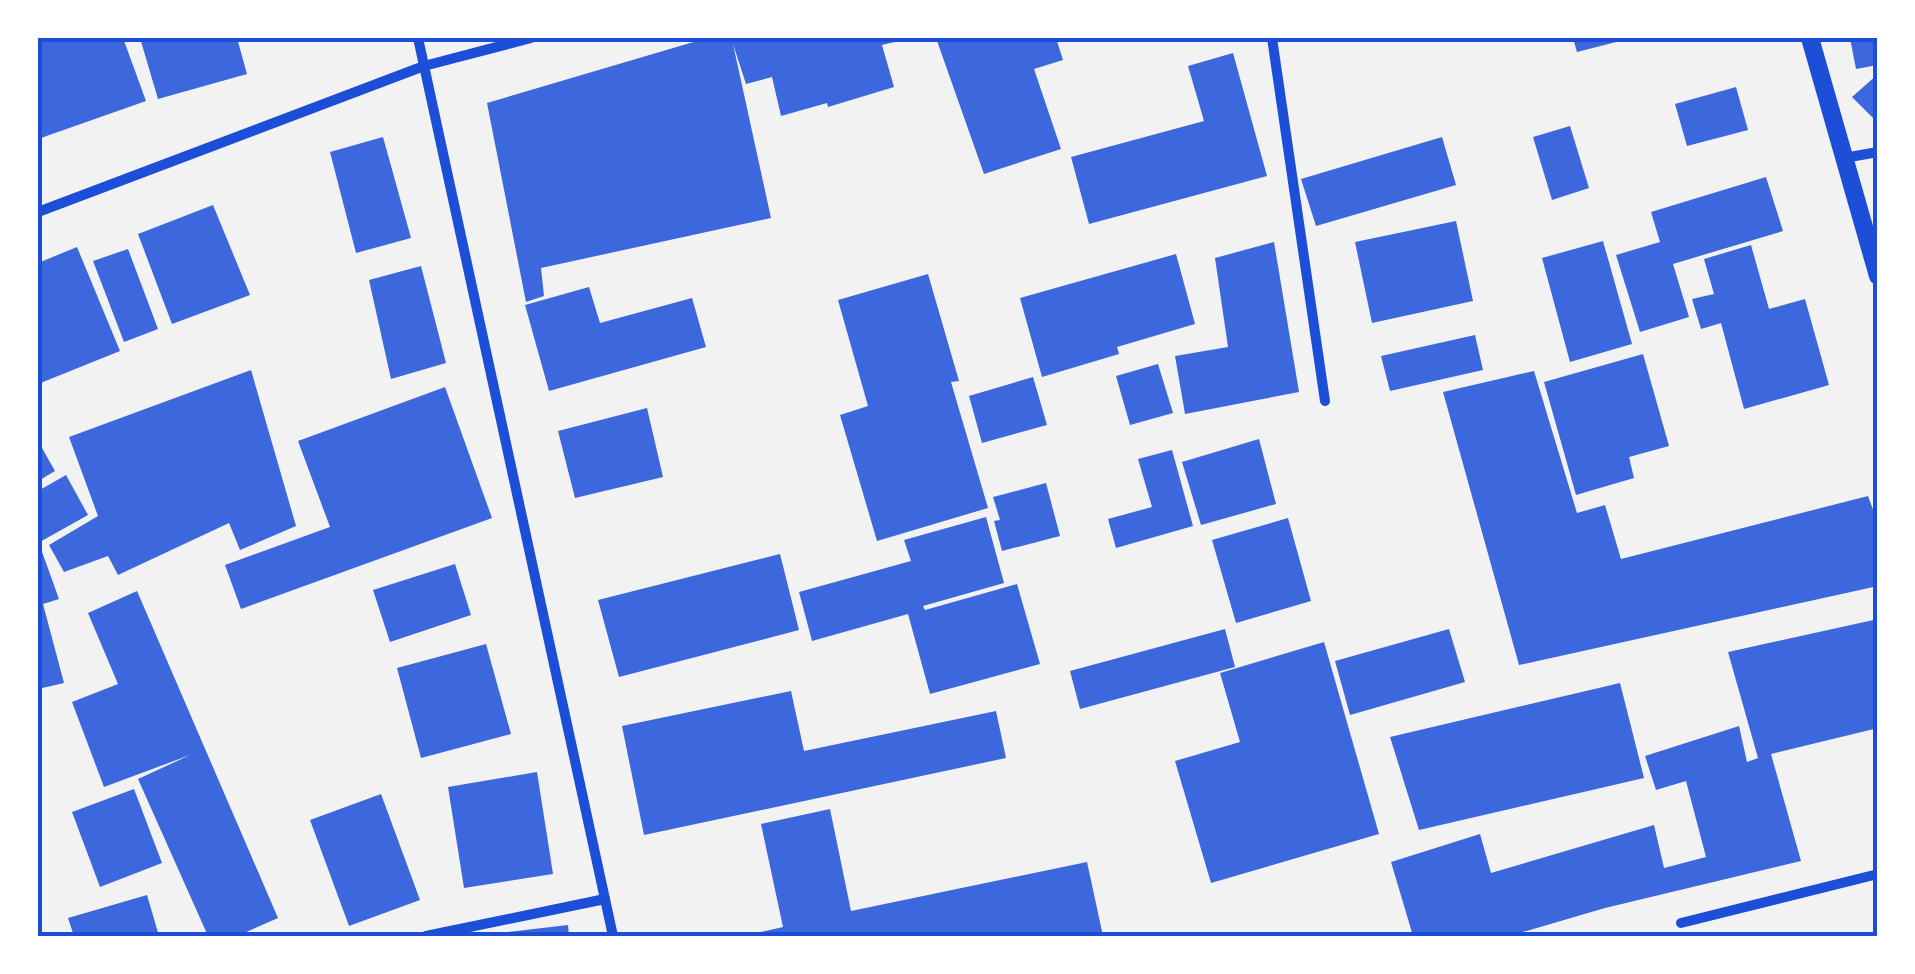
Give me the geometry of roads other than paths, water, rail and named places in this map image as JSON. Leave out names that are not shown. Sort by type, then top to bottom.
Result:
[{"type":"street","points":[[418,38],[613,936]]},
{"type":"street","points":[[38,212],[424,66],[531,38]]},
{"type":"street","points":[[1272,38],[1325,401]]},
{"type":"street","points":[[1810,38],[1878,276]]},
{"type":"street","points":[[1844,158],[1878,152]]},
{"type":"street","points":[[1681,923],[1878,874]]},
{"type":"street","points":[[426,936],[604,899]]}]
